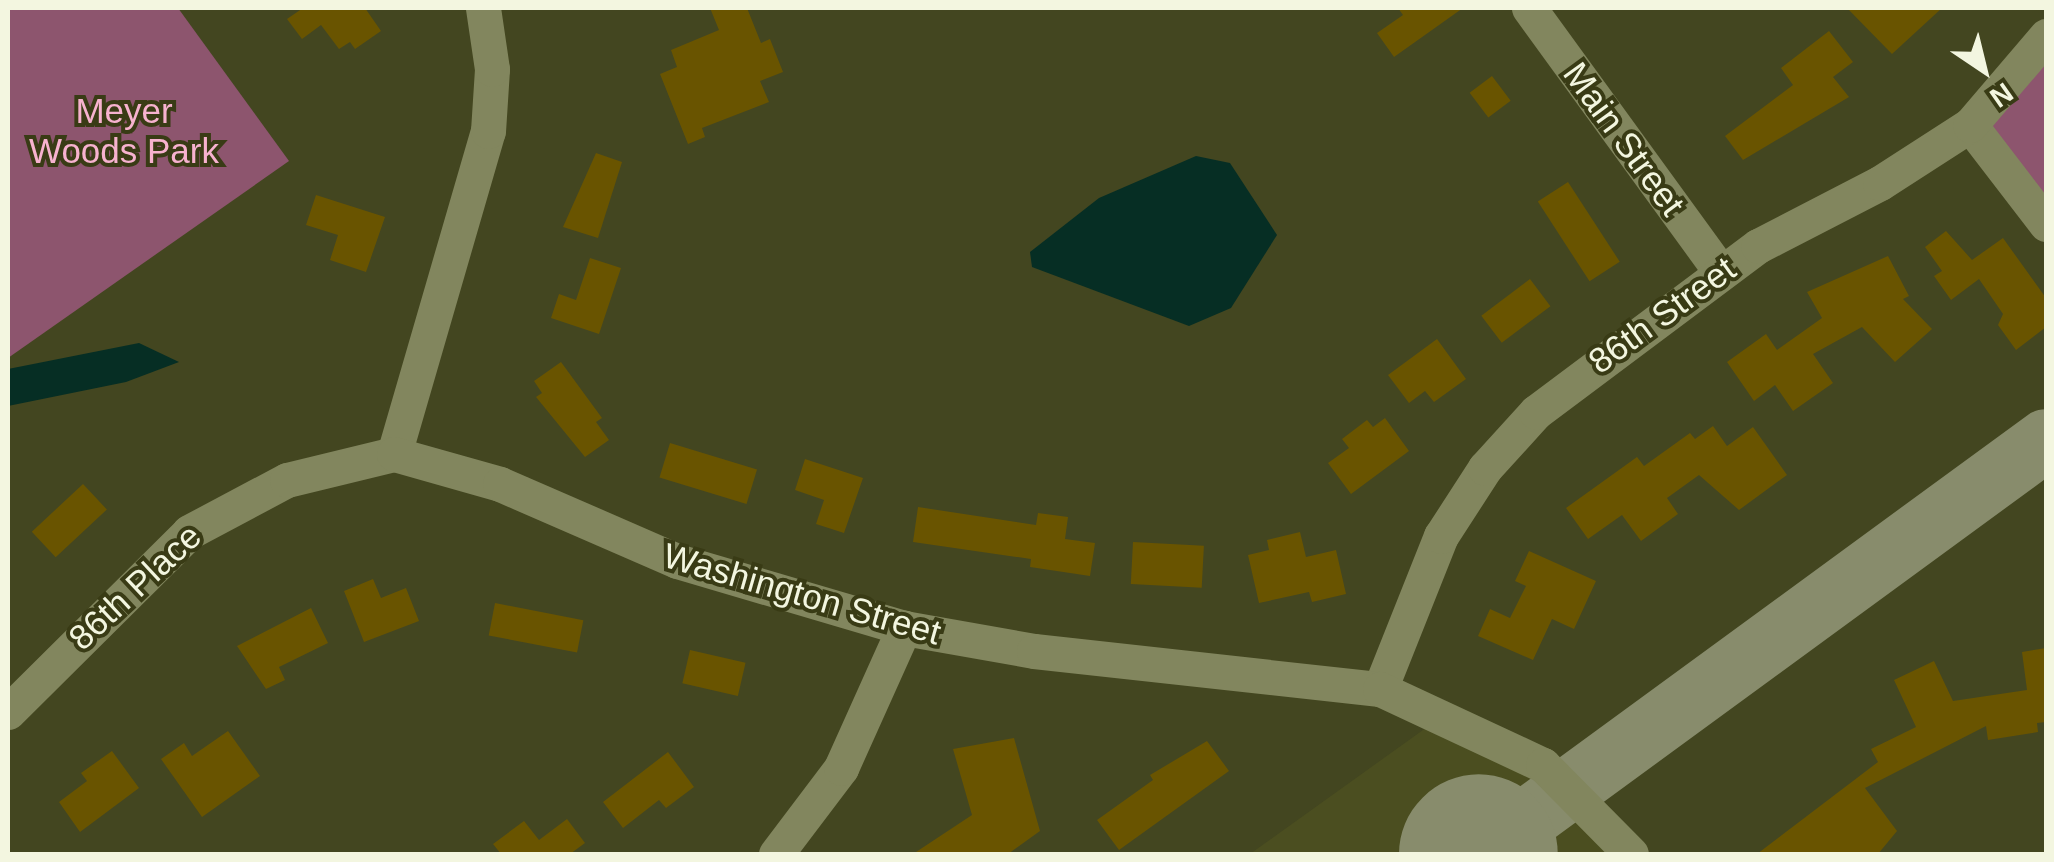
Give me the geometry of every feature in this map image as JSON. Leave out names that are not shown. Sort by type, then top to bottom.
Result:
[{"type":"street","points":[[394,454],[488,131],[492,69],[483,8]]},
{"type":"street","name":"Main Street","points":[[1528,8],[1720,271]]},
{"type":"street","name":"86th Street","points":[[1380,689],[1434,551],[1494,458],[1586,369],[1720,271],[1970,126],[2046,36]]},
{"type":"street","points":[[1970,126],[2046,224]]},
{"type":"street","name":"Washington Street","points":[[394,454],[500,484],[677,561],[904,628],[1034,651],[1380,689],[1542,765],[1631,854]]},
{"type":"street","name":"86th Place","points":[[8,712],[163,553],[216,514],[287,480],[394,454]]},
{"type":"street","points":[[776,854],[841,768],[904,628]]},
{"type":"shaded area","points":[[1430,725],[1537,775],[1617,854],[1250,854]]},
{"type":"green space","name":"Meyer Woods Park","points":[[8,8],[178,8],[289,161],[8,358]]},
{"type":"green space","points":[[2046,36],[2046,224],[1970,125]]},
{"type":"water","points":[[1196,156],[1230,163],[1277,235],[1231,308],[1189,326],[1032,267],[1030,252],[1099,198]]},
{"type":"water","points":[[139,343],[179,362],[126,382],[8,406],[8,369]]},
{"type":"building","points":[[303,8],[365,8],[381,31],[355,49],[350,42],[339,49],[321,25],[302,39],[287,19]]},
{"type":"building","points":[[710,8],[747,8],[761,43],[770,39],[783,72],[760,81],[769,102],[702,128],[705,137],[688,144],[660,74],[677,67],[671,50],[719,30]]},
{"type":"building","points":[[1398,8],[1463,8],[1394,57],[1377,33],[1403,15]]},
{"type":"building","points":[[1847,8],[1942,8],[1892,54]]},
{"type":"building","points":[[1829,31],[1853,62],[1833,77],[1849,97],[1743,160],[1725,136],[1793,85],[1781,68]]},
{"type":"building","points":[[1492,76],[1511,101],[1488,118],[1470,93]]},
{"type":"building","points":[[596,153],[622,162],[598,238],[563,227]]},
{"type":"building","points":[[1568,182],[1620,262],[1590,281],[1538,202]]},
{"type":"building","points":[[316,195],[385,217],[366,272],[330,260],[338,235],[306,225]]},
{"type":"building","points":[[1946,231],[1972,260],[2003,238],[2046,298],[2046,327],[2016,350],[1998,325],[2003,314],[1979,279],[1951,300],[1934,276],[1942,271],[1925,247]]},
{"type":"building","points":[[1888,256],[1909,296],[1903,299],[1932,329],[1895,362],[1862,327],[1813,354],[1833,383],[1793,411],[1775,385],[1754,401],[1727,362],[1766,334],[1777,350],[1822,318],[1807,292]]},
{"type":"building","points":[[590,258],[621,268],[599,334],[551,318],[559,294],[576,300]]},
{"type":"building","points":[[1530,279],[1550,306],[1502,343],[1481,316]]},
{"type":"building","points":[[1437,339],[1466,379],[1434,402],[1425,391],[1409,403],[1388,375]]},
{"type":"building","points":[[561,362],[602,418],[596,422],[609,440],[585,457],[536,397],[542,393],[534,381]]},
{"type":"building","points":[[1385,418],[1409,451],[1351,494],[1328,463],[1349,448],[1342,439],[1367,420],[1373,427]]},
{"type":"building","points":[[1713,426],[1727,446],[1753,427],[1787,475],[1739,510],[1699,475],[1667,498],[1678,514],[1641,541],[1622,515],[1588,539],[1566,508],[1637,457],[1644,466],[1690,433],[1695,439]]},
{"type":"building","points":[[670,443],[757,470],[746,504],[659,477]]},
{"type":"building","points":[[805,459],[863,478],[844,533],[816,524],[824,500],[795,490]]},
{"type":"building","points":[[83,484],[107,510],[56,557],[32,532]]},
{"type":"building","points":[[918,507],[1036,525],[1038,513],[1068,517],[1065,539],[1095,543],[1090,576],[1030,567],[1031,559],[913,542]]},
{"type":"building","points":[[1300,532],[1306,557],[1336,550],[1346,594],[1312,602],[1309,592],[1259,603],[1248,555],[1269,550],[1267,540]]},
{"type":"building","points":[[1133,542],[1204,546],[1202,588],[1131,584]]},
{"type":"building","points":[[1529,551],[1596,581],[1574,629],[1552,619],[1533,660],[1478,636],[1490,609],[1510,618],[1526,586],[1515,581]]},
{"type":"building","points":[[373,579],[381,598],[406,588],[419,621],[364,642],[344,591]]},
{"type":"building","points":[[495,603],[583,620],[577,653],[489,635]]},
{"type":"building","points":[[311,608],[328,643],[279,667],[285,680],[266,689],[237,646]]},
{"type":"building","points":[[2046,648],[2046,722],[2037,723],[2038,732],[1988,740],[1986,726],[1865,788],[1897,831],[1878,854],[1757,854],[1878,762],[1871,749],[1916,727],[1894,680],[1934,661],[1953,701],[2027,690],[2022,652]]},
{"type":"building","points":[[690,650],[746,663],[738,696],[682,683]]},
{"type":"building","points":[[228,731],[260,776],[202,817],[161,759],[184,743],[192,756]]},
{"type":"building","points":[[1014,738],[1040,831],[1008,854],[913,854],[972,815],[953,749]]},
{"type":"building","points":[[1207,741],[1229,771],[1119,850],[1097,820],[1153,780],[1150,775]]},
{"type":"building","points":[[112,751],[139,788],[80,832],[59,802],[87,781],[81,773]]},
{"type":"building","points":[[668,752],[694,787],[666,808],[659,800],[623,828],[603,802]]},
{"type":"building","points":[[567,819],[585,843],[570,854],[501,854],[493,844],[524,821],[539,840]]},
{"type":"taxiway","points":[[1480,854],[2046,440]]}]
